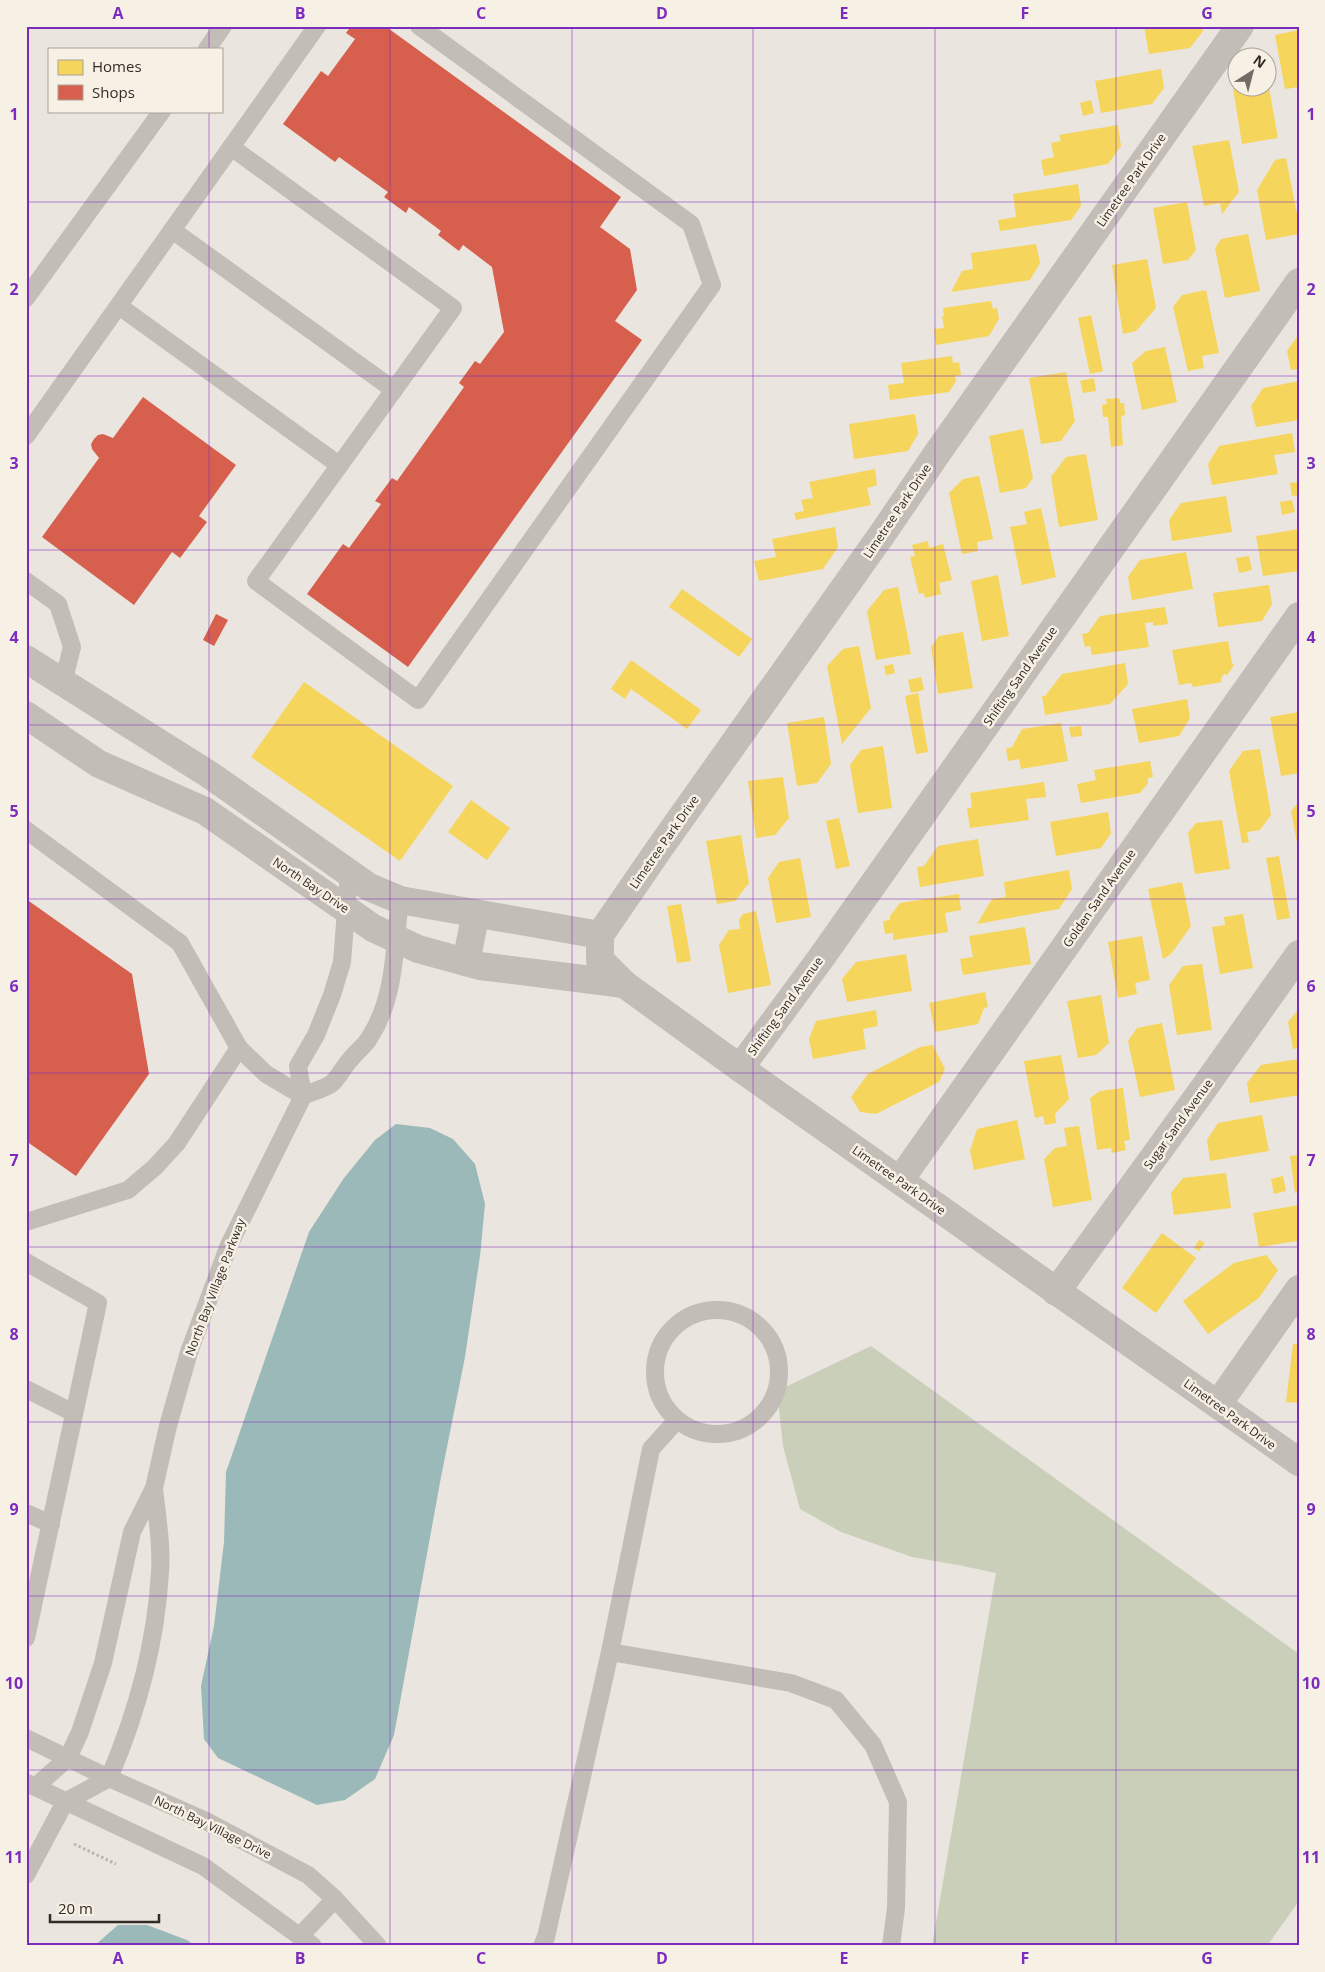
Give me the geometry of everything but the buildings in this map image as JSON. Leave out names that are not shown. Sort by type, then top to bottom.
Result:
[{"type":"street","name":"Limetree Park Drive","points":[[1240,26],[664,840],[600,935],[600,960],[624,984],[740,1068],[1299,1462]]},
{"type":"street","name":"Shifting Sand Avenue","points":[[740,1068],[821,958],[1299,282]]},
{"type":"street","name":"Golden Sand Avenue","points":[[900,1180],[1299,616]]},
{"type":"street","points":[[26,659],[210,775],[369,886],[400,900],[600,935]]},
{"type":"street","name":"North Bay Drive","points":[[26,715],[99,764],[205,810],[373,928],[395,939],[418,949],[480,966],[624,984]]},
{"type":"street","points":[[466,962],[476,913]]},
{"type":"street","name":"Sugar Sand Avenue","points":[[1056,1292],[1299,954]]},
{"type":"street","points":[[1218,1404],[1299,1289]]},
{"type":"lane","points":[[208,48],[223,26]]},
{"type":"lane","points":[[26,436],[317,26]]},
{"type":"lane","points":[[231,147],[453,308],[256,581],[418,700],[712,285],[691,224],[419,26]]},
{"type":"lane","points":[[26,298],[161,112]]},
{"type":"lane","points":[[172,230],[394,390]]},
{"type":"lane","points":[[118,306],[339,465]]},
{"type":"lane","points":[[26,581],[58,604],[72,647],[63,683]]},
{"type":"lane","points":[[26,830],[180,943],[239,1048],[266,1074],[303,1096]]},
{"type":"lane","points":[[303,1096],[298,1066],[316,1034],[332,995],[342,962],[349,873]]},
{"type":"lane","points":[[303,1096],[332,1083],[348,1061],[369,1039],[380,1020],[394,969],[395,939],[400,900]]},
{"type":"lane","points":[[26,1222],[128,1190],[155,1167],[177,1143],[239,1048]]},
{"type":"lane","name":"North Bay Village Parkway","points":[[31,1785],[68,1758],[82,1725],[104,1663],[132,1532],[154,1488],[168,1426],[189,1352],[229,1245],[303,1096]]},
{"type":"lane","points":[[26,1262],[98,1304],[26,1638]]},
{"type":"lane","points":[[720,1310],[741,1314],[759,1326],[772,1343],[779,1363],[778,1385],[770,1405],[755,1421],[737,1431],[715,1434],[694,1430],[677,1420],[664,1405],[657,1387],[654,1368],[659,1349],[669,1332],[683,1319],[701,1311],[720,1310]]},
{"type":"lane","points":[[26,1389],[74,1413]]},
{"type":"lane","points":[[542,1946],[546,1937],[610,1652],[650,1449],[677,1420]]},
{"type":"lane","name":"North Bay Village Parkway","points":[[109,1778],[130,1723],[145,1673],[155,1617],[160,1571],[154,1488]]},
{"type":"lane","points":[[26,1513],[51,1524]]},
{"type":"lane","points":[[610,1652],[791,1683],[836,1700],[873,1745],[898,1802],[896,1908],[891,1946]]},
{"type":"lane","name":"North Bay Village Drive","points":[[26,1738],[109,1778],[206,1821],[308,1875],[336,1899],[378,1946]]},
{"type":"lane","points":[[26,1875],[64,1802],[109,1778]]},
{"type":"lane","points":[[31,1785],[203,1866],[306,1941],[336,1899]]},
{"type":"green space","points":[[871,1346],[1299,1654],[1299,1901],[1267,1946],[932,1946],[996,1573],[912,1557],[841,1532],[800,1509],[783,1446],[777,1391]]},
{"type":"water","points":[[396,1124],[430,1128],[453,1139],[475,1164],[485,1204],[480,1256],[465,1357],[394,1735],[375,1779],[345,1800],[317,1805],[218,1758],[204,1739],[201,1686],[214,1626],[224,1542],[226,1472],[309,1232],[344,1178],[375,1140]]},
{"type":"water","points":[[118,1925],[147,1925],[187,1940],[195,1946],[94,1946]]}]
